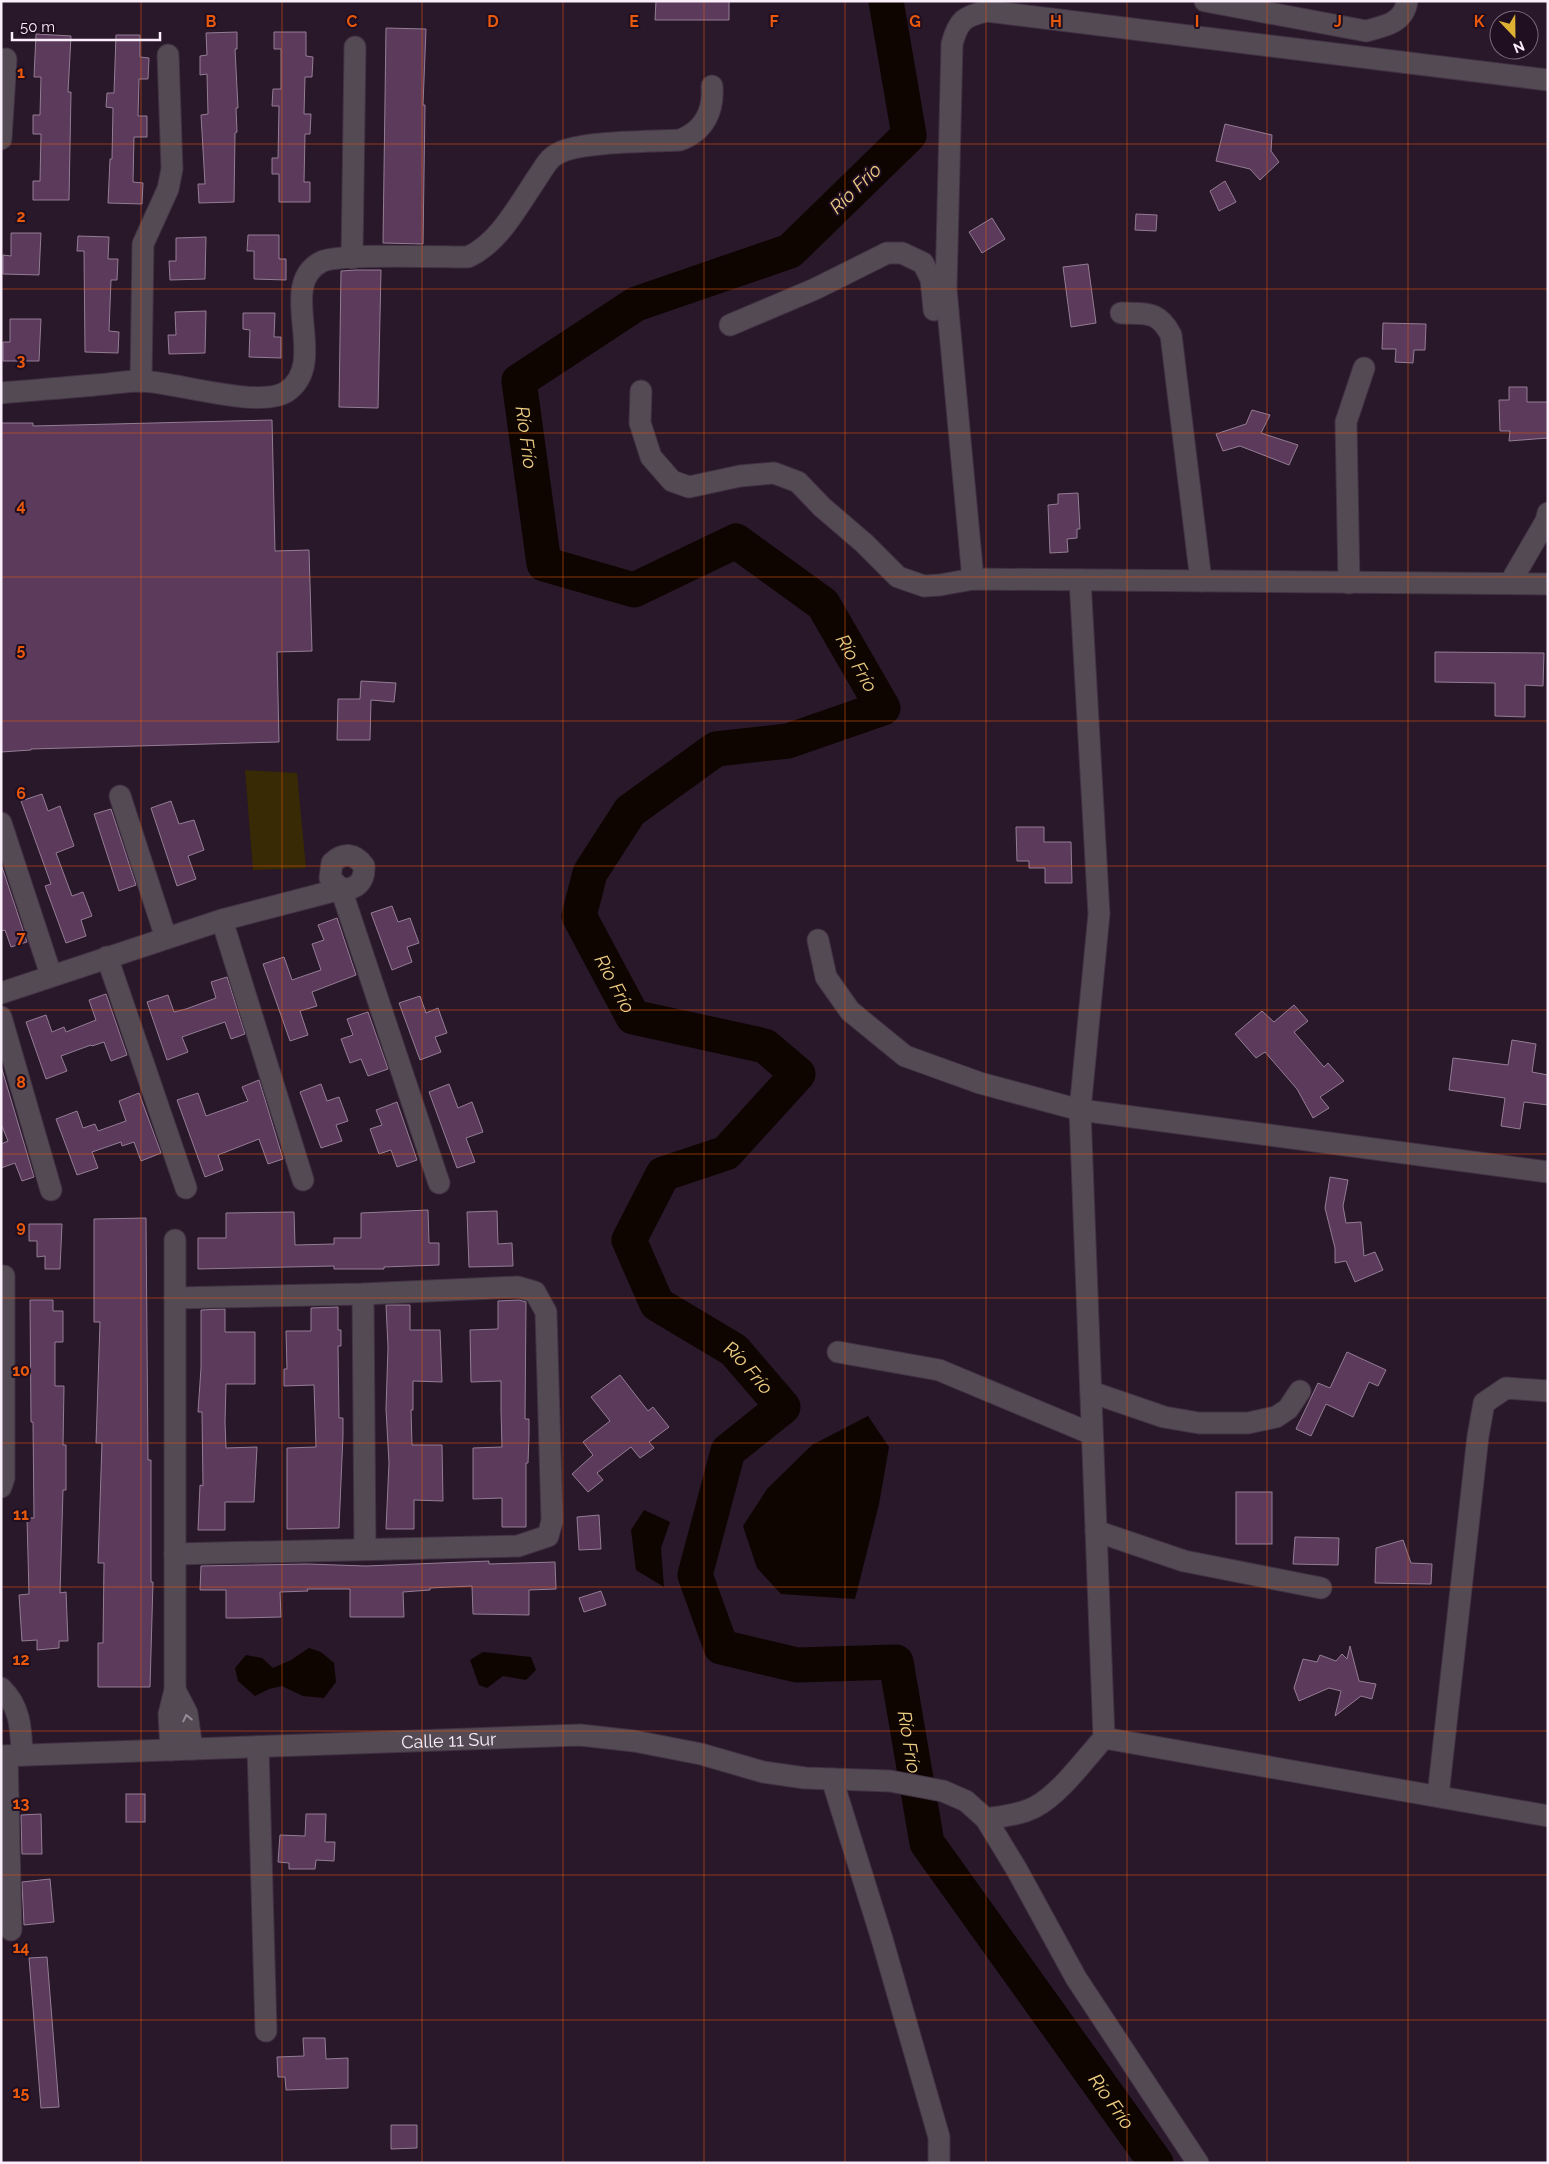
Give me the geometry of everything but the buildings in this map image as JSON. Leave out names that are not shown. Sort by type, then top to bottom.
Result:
[{"type":"street","points":[[1205,1],[1366,31],[1392,25],[1406,10],[1407,1]]},
{"type":"street","points":[[968,580],[946,289],[952,44],[957,26],[971,14],[987,11],[1548,80]]},
{"type":"street","points":[[352,258],[355,47]]},
{"type":"street","points":[[141,381],[143,244],[168,189],[172,170],[168,55]]},
{"type":"street","points":[[1,139],[6,59]]},
{"type":"street","points":[[1,393],[141,381],[260,399],[286,392],[299,378],[305,364],[302,293],[306,273],[322,261],[352,258],[468,257],[478,252],[493,239],[543,167],[558,153],[579,147],[680,140],[692,136],[700,128],[710,112],[712,86]]},
{"type":"street","points":[[730,325],[887,253],[902,253],[923,262],[931,279],[958,516],[968,580]]},
{"type":"street","points":[[1121,313],[1152,314],[1164,321],[1171,334],[1201,581]]},
{"type":"street","points":[[1349,583],[1346,422],[1364,368]]},
{"type":"street","points":[[641,392],[640,423],[651,457],[672,481],[689,487],[740,476],[774,473],[798,482],[822,507],[864,543],[898,577],[924,586],[968,580],[1548,584]]},
{"type":"street","points":[[1510,583],[1546,521],[1548,513]]},
{"type":"street","points":[[986,1819],[1012,1815],[1036,1807],[1067,1781],[1104,1738],[1080,1110],[1100,914],[1080,580]]},
{"type":"street","points":[[120,796],[166,938]]},
{"type":"street","points":[[1,823],[51,975]]},
{"type":"street","points":[[1,993],[222,920],[341,889],[439,1183]]},
{"type":"street","points":[[222,920],[303,1180]]},
{"type":"street","points":[[818,940],[826,977],[850,1011],[905,1056],[980,1083],[1080,1110],[1548,1172]]},
{"type":"street","points":[[107,957],[186,1188]]},
{"type":"street","points":[[1,1018],[51,1190]]},
{"type":"street","points":[[171,1750],[169,1714],[175,1690],[175,1240]]},
{"type":"street","points":[[1,1276],[4,1276],[4,1478],[1,1487]]},
{"type":"street","points":[[175,1298],[363,1294],[518,1287],[535,1292],[546,1312],[552,1521],[548,1536],[518,1546],[175,1554]]},
{"type":"street","points":[[363,1294],[365,1549]]},
{"type":"street","points":[[838,1352],[939,1370],[1092,1434]]},
{"type":"street","points":[[1438,1796],[1478,1436],[1484,1403],[1506,1388],[1548,1391]]},
{"type":"street","points":[[1091,1392],[1164,1417],[1199,1423],[1248,1424],[1276,1418],[1288,1409],[1300,1391]]},
{"type":"street","points":[[1096,1531],[1184,1561],[1321,1588]]},
{"type":"street","points":[[1,1688],[13,1704],[20,1718],[10,1755],[11,1930]]},
{"type":"street","points":[[175,1690],[187,1713],[192,1749]]},
{"type":"street","name":"Calle 11 Sur","points":[[10,1755],[580,1735],[634,1741],[701,1754],[763,1772],[806,1778],[890,1781],[943,1791],[966,1802],[986,1819],[1017,1870],[1076,1978],[1198,2163]]},
{"type":"street","points":[[1104,1738],[1548,1816]]},
{"type":"street","points":[[258,1747],[266,2031]]},
{"type":"street","points":[[832,1779],[882,1939],[939,2137],[939,2163]]},
{"type":"shaded area","points":[[245,770],[297,773],[306,868],[253,870]]},
{"type":"shaded area","points":[[868,1416],[889,1447],[879,1504],[855,1599],[781,1594],[757,1568],[743,1526],[767,1489],[812,1445]]},
{"type":"shaded area","points":[[644,1510],[670,1522],[661,1548],[664,1587],[636,1570],[631,1530]]},
{"type":"shaded area","points":[[309,1648],[321,1652],[334,1663],[336,1682],[324,1698],[303,1696],[282,1686],[269,1689],[255,1696],[238,1681],[235,1668],[246,1655],[262,1658],[273,1668],[291,1660]]},
{"type":"shaded area","points":[[483,1652],[531,1657],[536,1670],[526,1680],[503,1676],[487,1688],[479,1685],[470,1660]]},
{"type":"waterway","name":"Río Frío","points":[[886,1],[909,135],[790,251],[636,304],[519,381],[544,564],[634,590],[736,541],[823,604],[883,708],[788,741],[716,749],[630,811],[590,873],[579,916],[633,1017],[765,1046],[798,1074],[726,1153],[663,1174],[629,1240],[657,1304],[734,1350],[783,1407],[728,1451],[695,1575],[721,1647],[797,1665],[896,1662],[927,1843],[1156,2163]]}]
